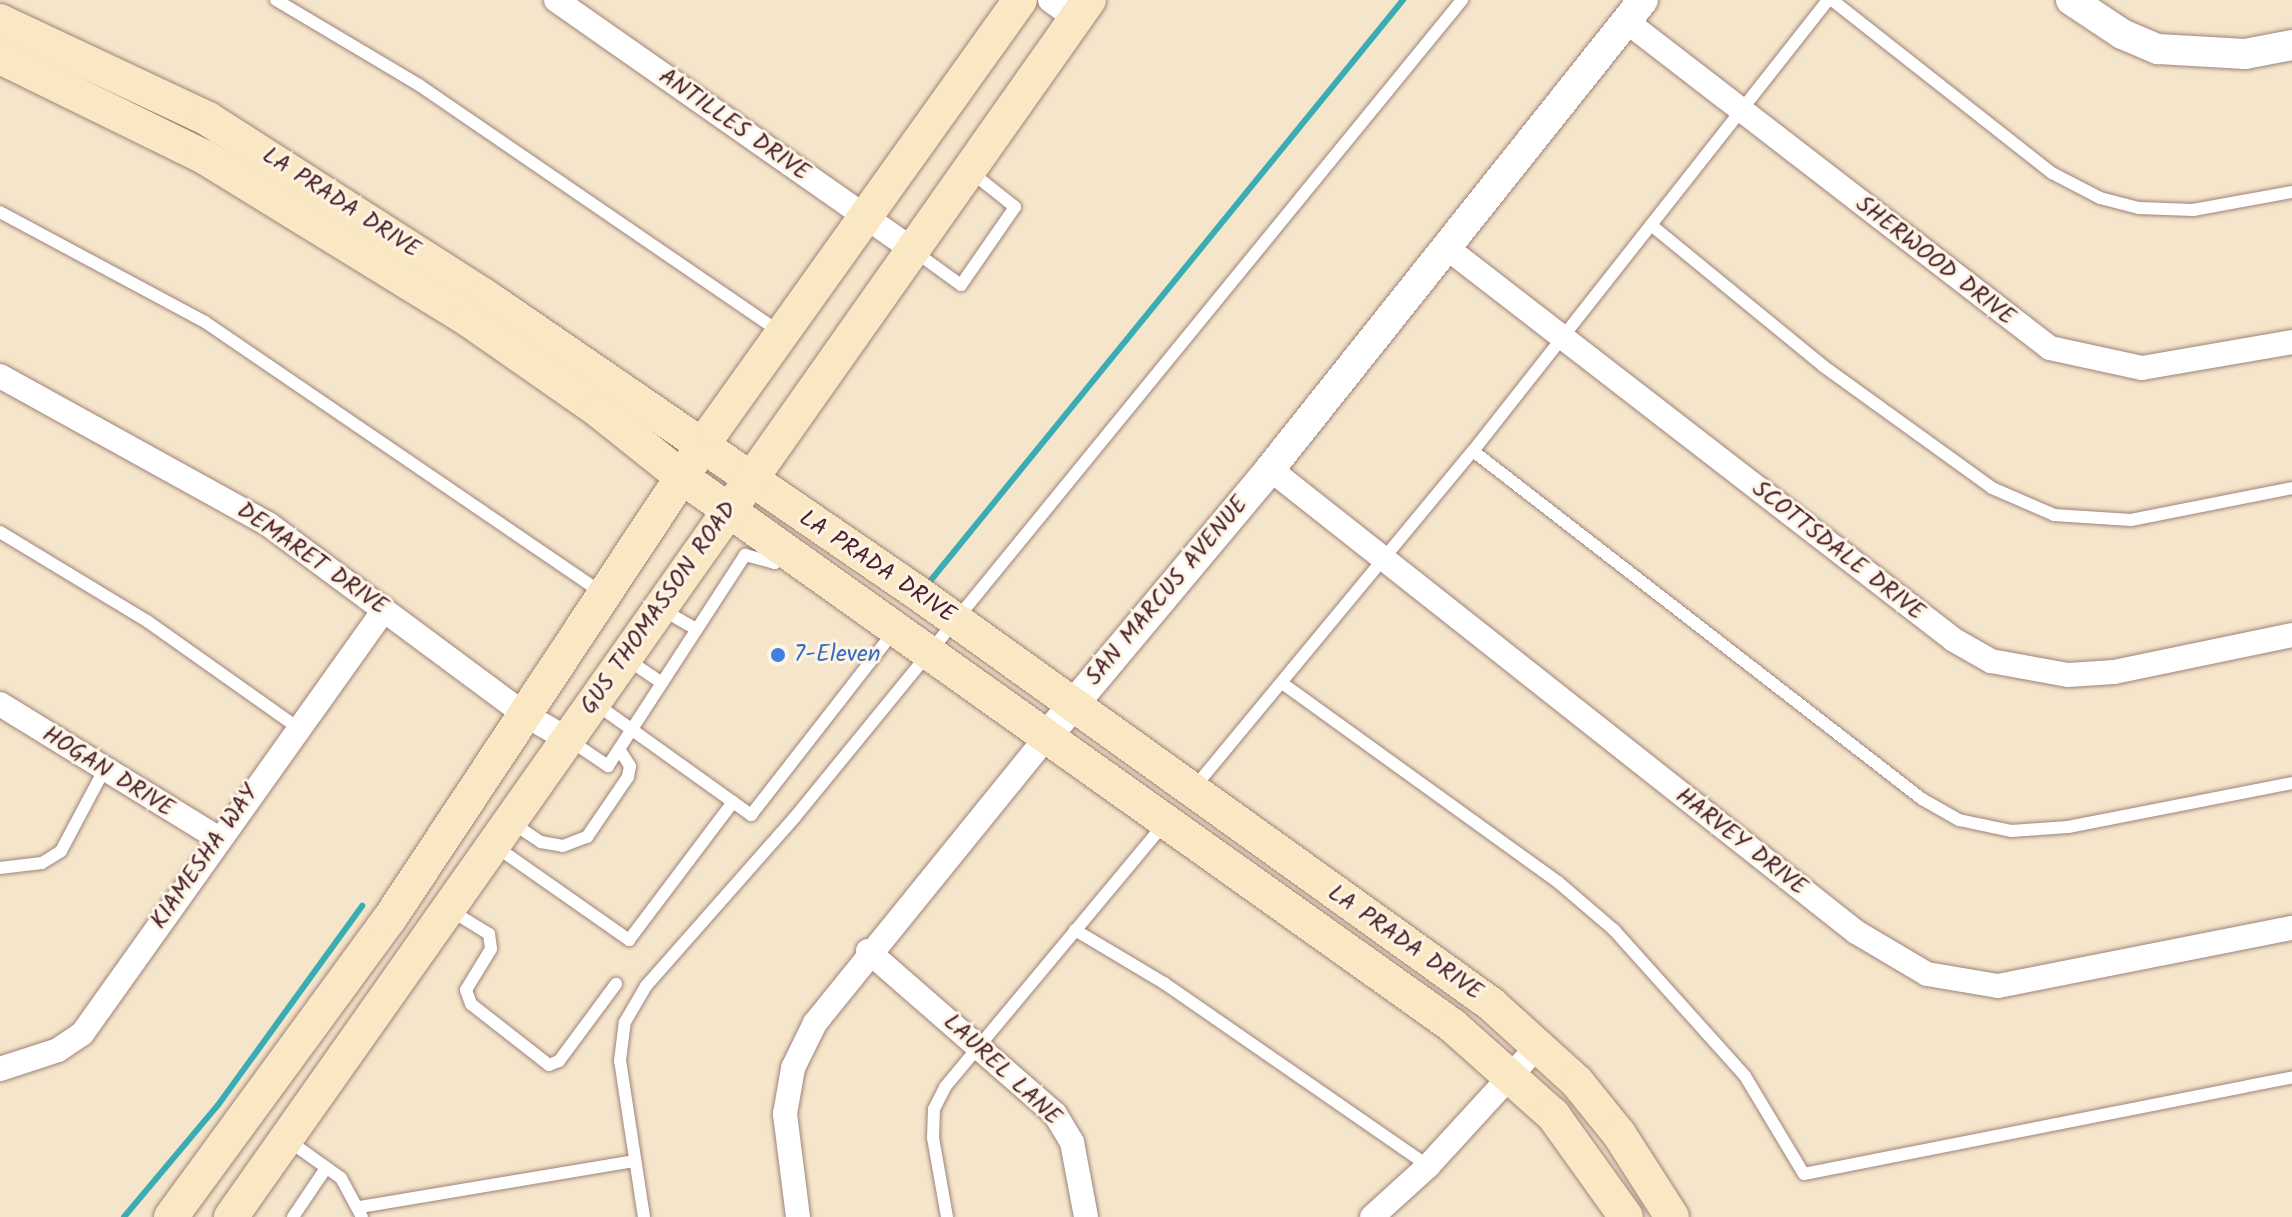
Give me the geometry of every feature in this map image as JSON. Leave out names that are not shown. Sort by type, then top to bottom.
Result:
[{"type":"main road","name":"GUS THOMASSON ROAD","points":[[171,1217],[390,918],[527,716],[701,448],[1020,0]]},
{"type":"main road","name":"GUS THOMASSON ROAD","points":[[231,1217],[968,170],[1071,6]]},
{"type":"main road","name":"LA PRADA DRIVE","points":[[0,21],[208,119],[457,295],[701,448],[956,621],[1491,1004],[1539,1045],[1619,1134],[1672,1217]]},
{"type":"main road","name":"LA PRADA DRIVE","points":[[0,57],[204,157],[457,295],[682,477],[1167,820],[1512,1073],[1553,1115],[1626,1217]]},
{"type":"street","name":"ANTILLES DRIVE","points":[[556,0],[911,249]]},
{"type":"street","points":[[2071,0],[2122,34],[2158,49],[2203,55],[2292,45]]},
{"type":"street","name":"SHERWOOD DRIVE","points":[[1634,11],[1741,111],[2050,348],[2142,368],[2292,342]]},
{"type":"street","name":"SAN MARCUS AVENUE","points":[[798,1217],[785,1114],[793,1068],[815,1023],[868,951],[1047,736],[1070,704],[1270,469],[1634,11]]},
{"type":"street","name":"SCOTTSDALE DRIVE","points":[[1447,248],[1954,640],[1991,661],[2068,675],[2114,672],[2292,635]]},
{"type":"street","name":"DEMARET DRIVE","points":[[0,376],[268,524],[527,716],[569,740]]},
{"type":"street","name":"HARVEY DRIVE","points":[[1270,469],[1381,560],[1856,932],[1927,974],[1998,986],[2292,928]]},
{"type":"street","name":"KIAMESHA WAY","points":[[0,1069],[58,1050],[82,1034],[218,838],[384,610]]},
{"type":"street","name":"HOGAN DRIVE","points":[[0,704],[218,838]]},
{"type":"street","name":"LAUREL LANE","points":[[868,951],[979,1046],[1065,1127],[1086,1217]]},
{"type":"street","points":[[1372,1217],[1428,1166],[1539,1045]]},
{"type":"lane","points":[[276,0],[419,85],[784,334]]},
{"type":"lane","points":[[644,1217],[620,1061],[625,1022],[646,986],[929,654],[1462,0]]},
{"type":"lane","points":[[1191,792],[1473,451],[1560,337],[1830,0],[2052,173],[2100,198],[2139,208],[2193,210],[2292,192]]},
{"type":"lane","points":[[911,249],[961,285],[1015,207],[968,170]]},
{"type":"lane","points":[[0,212],[218,330],[604,595]]},
{"type":"lane","points":[[1651,225],[1823,366],[1992,488],[2054,515],[2131,520],[2292,488]]},
{"type":"lane","points":[[1473,451],[1909,790],[1959,820],[2011,831],[2068,827],[2292,783]]},
{"type":"lane","points":[[0,532],[147,621],[298,728]]},
{"type":"lane","points":[[569,740],[608,766],[745,555],[775,563],[783,549]]},
{"type":"lane","points":[[660,608],[697,630]]},
{"type":"lane","points":[[594,702],[751,815],[895,630]]},
{"type":"lane","points":[[625,658],[662,683]]},
{"type":"lane","points":[[1282,683],[1558,882],[1614,930],[1745,1076],[1804,1174],[2292,1077]]},
{"type":"lane","points":[[503,834],[563,846],[587,837],[628,777],[630,766],[619,749]]},
{"type":"lane","points":[[0,868],[42,863],[61,851],[104,770]]},
{"type":"lane","points":[[503,834],[629,940],[733,802]]},
{"type":"lane","points":[[947,1217],[933,1138],[934,1109],[945,1087],[1167,820]]},
{"type":"lane","points":[[450,910],[489,934],[491,949],[466,990],[471,1004],[481,1017],[549,1065],[559,1061],[616,984]]},
{"type":"lane","points":[[1075,930],[1164,983],[1428,1166]]},
{"type":"lane","points":[[287,1139],[341,1178],[361,1212],[635,1161]]},
{"type":"lane","points":[[293,1217],[326,1168]]},
{"type":"waterway","points":[[931,580],[1403,0]]},
{"type":"waterway","points":[[124,1217],[218,1105],[362,906]]},
{"type":"place","name":"7-Eleven","points":[[778,655]]}]
